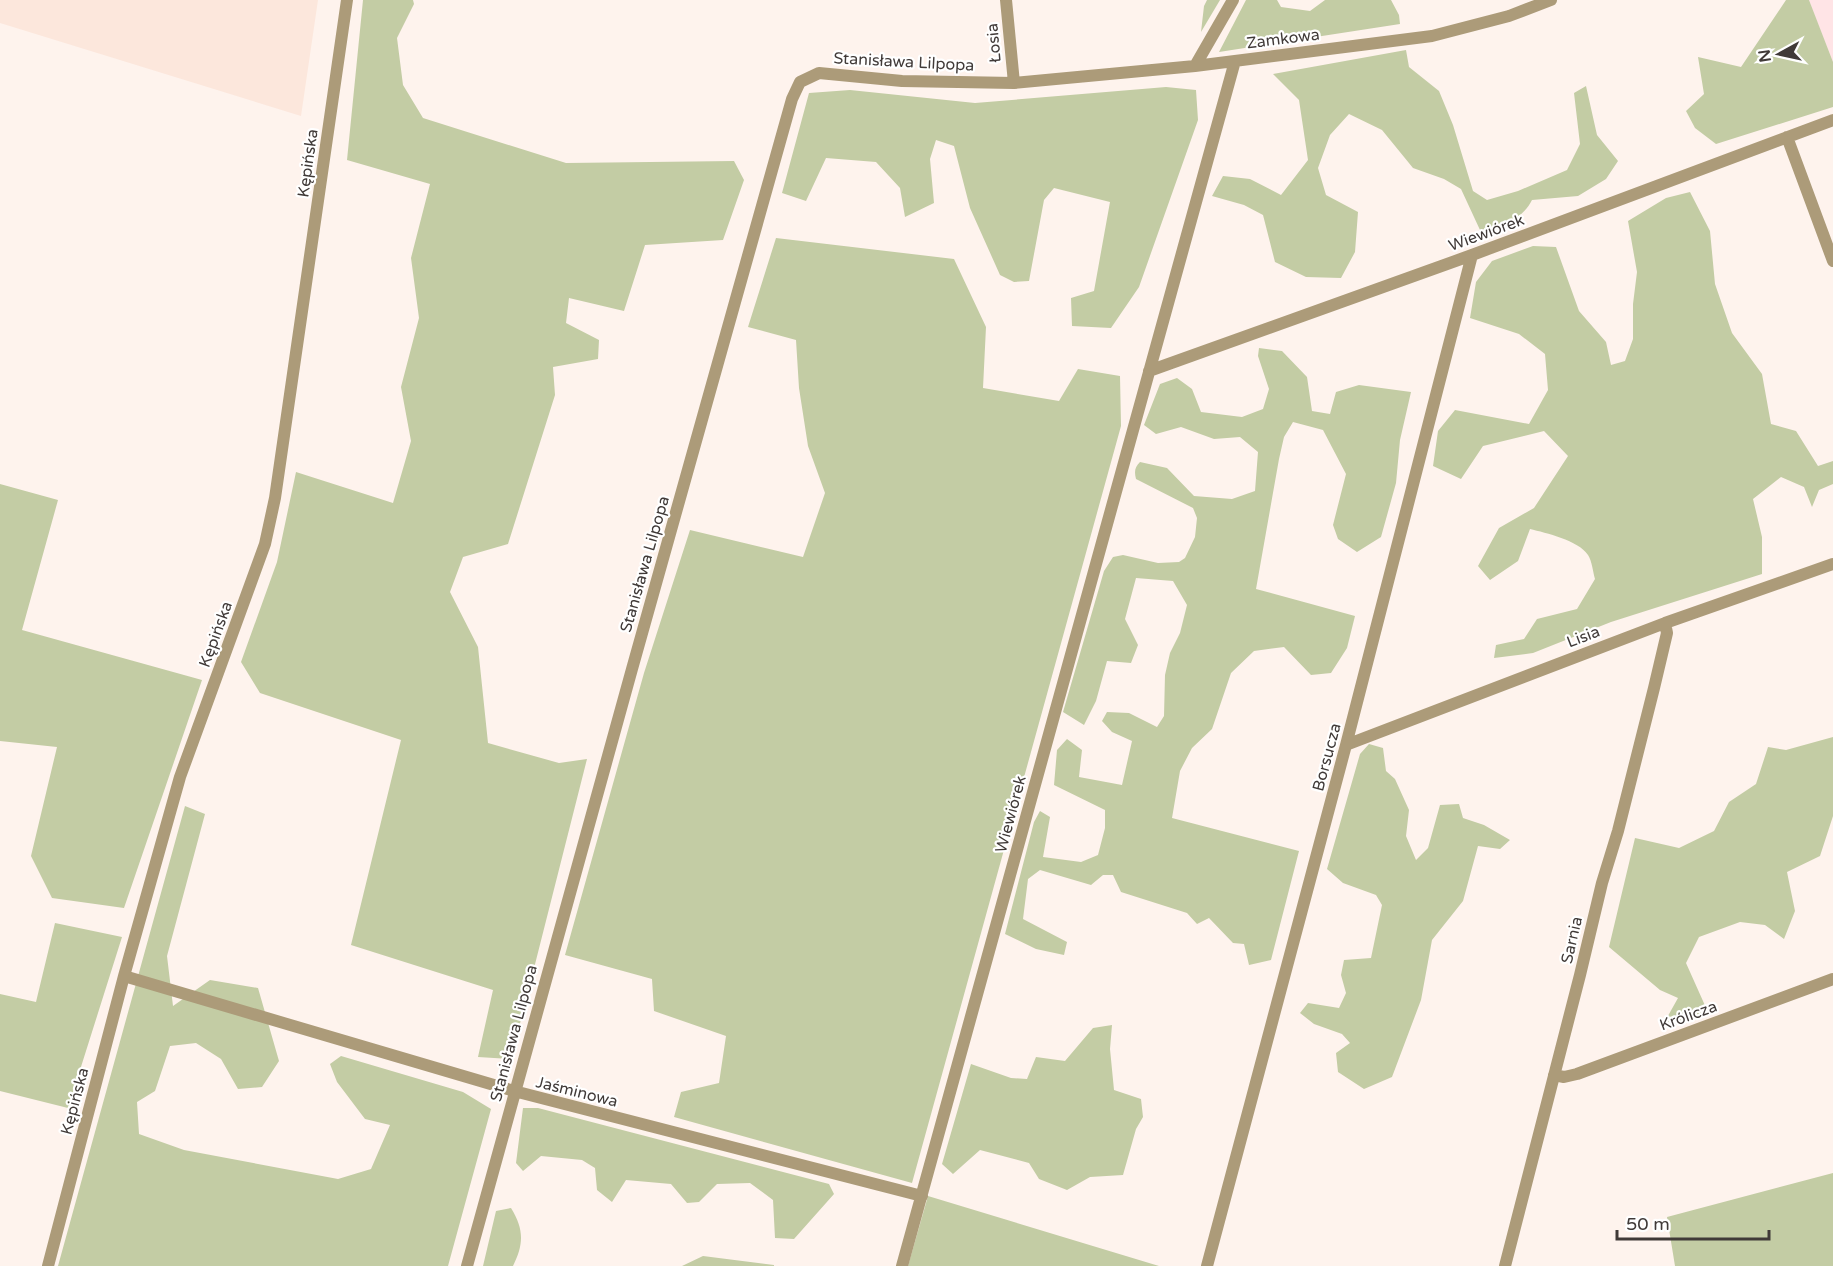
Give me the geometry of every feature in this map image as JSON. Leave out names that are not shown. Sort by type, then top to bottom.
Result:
[{"type":"street","name":"Kępińska","points":[[48,1266],[124,976],[180,777],[266,544],[284,440],[347,0]]},
{"type":"street","name":"Łosia","points":[[1006,0],[1014,83]]},
{"type":"street","points":[[1195,66],[1233,0]]},
{"type":"street","name":"Zamkowa","points":[[1014,83],[1195,66],[1432,36],[1509,16],[1551,0]]},
{"type":"street","name":"Wiewiórek","points":[[902,1266],[1235,61]]},
{"type":"street","name":"Stanisława Lilpopa","points":[[467,1266],[792,99],[800,82],[819,73],[902,81],[1014,83]]},
{"type":"street","name":"Wiewiórek","points":[[1149,371],[1472,255],[1833,120]]},
{"type":"street","points":[[1787,137],[1833,261]]},
{"type":"street","name":"Borsucza","points":[[1207,1266],[1346,745],[1472,255]]},
{"type":"street","name":"Lisia","points":[[1346,745],[1665,622],[1833,564]]},
{"type":"street","name":"Sarnia","points":[[1505,1266],[1654,688],[1667,633],[1665,622]]},
{"type":"street","name":"Jaśminowa","points":[[124,976],[514,1091],[922,1196]]},
{"type":"street","name":"Królicza","points":[[1554,1075],[1564,1077],[1577,1074],[1833,979]]},
{"type":"shaded area","points":[[0,0],[318,0],[301,116],[0,23]]},
{"type":"shaded area","points":[[1809,0],[1833,0],[1833,62],[1816,19]]},
{"type":"green space","points":[[363,0],[413,0],[414,4],[397,38],[403,85],[423,118],[566,163],[734,161],[744,180],[723,240],[645,245],[624,311],[569,298],[566,323],[599,340],[598,359],[553,367],[555,395],[508,544],[463,557],[450,592],[478,647],[488,743],[559,763],[587,759],[511,1059],[478,1057],[493,990],[351,945],[401,740],[260,693],[241,662],[277,562],[296,472],[393,503],[411,441],[401,387],[419,318],[411,258],[430,184],[347,160]]},
{"type":"green space","points":[[1207,0],[1220,0],[1201,32],[1204,6]]},
{"type":"green space","points":[[1246,0],[1277,0],[1281,7],[1310,11],[1325,0],[1391,0],[1399,15],[1400,24],[1219,52]]},
{"type":"green space","points":[[1786,0],[1809,0],[1833,62],[1833,107],[1716,144],[1695,128],[1686,111],[1704,94],[1698,57],[1741,67]]},
{"type":"green space","points":[[1406,50],[1409,67],[1439,91],[1453,125],[1473,191],[1487,200],[1518,191],[1567,170],[1580,144],[1574,93],[1586,86],[1597,135],[1618,161],[1606,179],[1578,196],[1532,200],[1517,217],[1495,227],[1480,230],[1461,189],[1444,179],[1413,168],[1382,130],[1349,114],[1330,135],[1318,168],[1326,195],[1358,212],[1355,252],[1341,278],[1306,277],[1275,262],[1263,215],[1244,205],[1212,196],[1223,176],[1250,179],[1281,195],[1308,160],[1299,100],[1273,74]]},
{"type":"green space","points":[[1166,87],[1196,90],[1198,120],[1139,287],[1111,328],[1072,326],[1071,298],[1094,291],[1110,202],[1054,188],[1044,200],[1029,281],[1014,282],[1000,275],[970,208],[954,146],[936,140],[930,159],[934,203],[905,217],[900,188],[876,162],[826,158],[806,201],[782,193],[809,93],[850,90],[975,103]]},
{"type":"green space","points":[[1690,192],[1710,231],[1715,284],[1732,333],[1762,374],[1771,424],[1796,431],[1818,466],[1833,461],[1833,484],[1819,490],[1812,507],[1804,487],[1781,477],[1753,499],[1762,537],[1762,574],[1611,622],[1533,653],[1494,658],[1496,645],[1524,639],[1537,619],[1577,609],[1595,579],[1588,555],[1577,545],[1530,529],[1518,561],[1490,580],[1478,566],[1499,528],[1534,508],[1568,456],[1544,431],[1483,446],[1461,479],[1433,466],[1438,431],[1455,410],[1529,424],[1548,390],[1545,354],[1519,334],[1470,318],[1476,282],[1492,261],[1533,246],[1556,247],[1579,311],[1606,342],[1611,365],[1625,361],[1633,339],[1633,304],[1637,272],[1628,221],[1666,198]]},
{"type":"green space","points":[[776,238],[954,259],[986,327],[983,388],[1059,401],[1078,369],[1120,376],[1121,426],[912,1183],[674,1117],[681,1092],[719,1083],[726,1036],[654,1011],[652,979],[565,955],[644,673],[690,530],[803,557],[825,493],[808,446],[799,388],[796,340],[748,327]]},
{"type":"green space","points":[[1259,348],[1282,351],[1307,377],[1312,411],[1330,414],[1336,392],[1359,385],[1411,392],[1400,440],[1396,483],[1381,537],[1357,552],[1338,539],[1333,525],[1346,474],[1323,430],[1293,422],[1284,437],[1279,459],[1256,589],[1355,616],[1347,648],[1331,673],[1311,675],[1284,647],[1254,651],[1231,673],[1212,729],[1192,748],[1180,771],[1172,818],[1299,851],[1271,960],[1249,965],[1244,944],[1233,943],[1209,918],[1197,924],[1187,913],[1121,892],[1113,875],[1103,875],[1091,885],[1040,870],[1028,879],[1023,919],[1067,942],[1064,955],[1036,949],[1005,934],[1034,822],[1040,811],[1050,817],[1043,857],[1081,862],[1098,855],[1105,828],[1105,810],[1054,785],[1057,750],[1067,739],[1082,750],[1079,777],[1122,785],[1132,741],[1112,732],[1102,721],[1107,712],[1129,713],[1157,727],[1164,716],[1165,675],[1170,653],[1180,633],[1187,605],[1173,581],[1136,578],[1125,619],[1138,645],[1131,663],[1107,661],[1096,701],[1084,725],[1063,712],[1104,571],[1113,557],[1123,555],[1158,563],[1179,562],[1185,558],[1195,537],[1197,518],[1193,508],[1136,479],[1136,467],[1140,462],[1167,468],[1194,496],[1232,499],[1255,491],[1258,452],[1240,437],[1214,439],[1181,427],[1156,434],[1144,425],[1160,384],[1177,378],[1192,389],[1201,412],[1242,417],[1263,409],[1269,389],[1258,356]]},
{"type":"green space","points":[[0,484],[58,500],[22,630],[202,680],[124,908],[52,898],[31,856],[57,747],[0,741]]},
{"type":"green space","points":[[1833,737],[1833,816],[1820,856],[1787,872],[1795,911],[1784,939],[1765,925],[1740,922],[1699,937],[1686,963],[1707,1010],[1672,1027],[1664,1023],[1678,998],[1660,990],[1609,947],[1635,838],[1679,848],[1714,831],[1729,802],[1756,784],[1768,747],[1786,750]]},
{"type":"green space","points":[[1369,744],[1383,748],[1386,771],[1395,779],[1409,810],[1406,836],[1416,860],[1428,848],[1440,805],[1459,804],[1463,818],[1484,825],[1510,840],[1500,849],[1478,846],[1463,901],[1432,940],[1421,1000],[1392,1077],[1364,1089],[1338,1072],[1336,1053],[1350,1043],[1342,1034],[1314,1024],[1300,1013],[1308,1003],[1339,1008],[1346,993],[1341,975],[1344,960],[1371,958],[1382,905],[1376,895],[1343,883],[1327,869],[1360,754]]},
{"type":"green space","points":[[185,806],[205,814],[167,956],[173,1006],[210,980],[258,988],[279,1061],[262,1087],[238,1089],[221,1059],[196,1043],[170,1046],[155,1091],[137,1102],[139,1134],[184,1150],[338,1179],[371,1169],[390,1125],[365,1119],[337,1082],[330,1064],[341,1056],[463,1092],[491,1109],[448,1266],[58,1266]]},
{"type":"green space","points":[[55,923],[122,937],[68,1108],[0,1091],[0,994],[36,1002]]},
{"type":"green space","points":[[1112,1025],[1110,1049],[1114,1090],[1141,1099],[1143,1117],[1136,1129],[1123,1175],[1090,1177],[1067,1190],[1039,1179],[1029,1163],[980,1150],[953,1174],[942,1164],[971,1064],[1011,1078],[1027,1079],[1036,1057],[1065,1061],[1093,1028]]},
{"type":"green space","points":[[523,1108],[538,1108],[829,1184],[834,1194],[794,1239],[775,1238],[773,1200],[750,1183],[717,1184],[699,1202],[687,1203],[671,1184],[626,1180],[612,1202],[597,1190],[595,1168],[582,1160],[541,1156],[523,1171],[516,1163]]},
{"type":"green space","points":[[1833,1173],[1833,1266],[1675,1266],[1667,1217]]},
{"type":"green space","points":[[928,1196],[1159,1266],[908,1266]]},
{"type":"green space","points":[[511,1208],[521,1237],[521,1244],[513,1266],[483,1266],[496,1211]]},
{"type":"green space","points":[[703,1256],[774,1265],[774,1266],[682,1266]]}]
